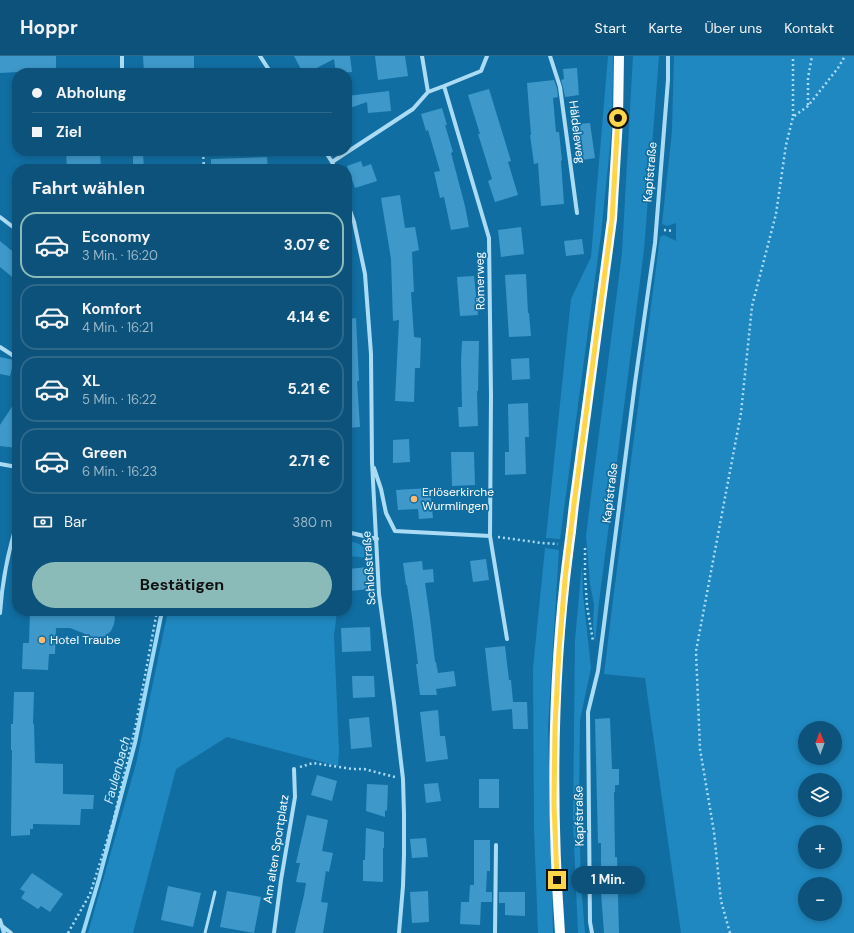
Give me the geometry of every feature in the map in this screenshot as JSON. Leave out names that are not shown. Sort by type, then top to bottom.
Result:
[{"type":"main road","points":[[560,933],[554,804],[555,727],[558,666],[564,592],[574,504],[612,219],[618,118],[619,56]]},
{"type":"street","points":[[122,56],[122,68]]},
{"type":"street","points":[[260,56],[268,68]]},
{"type":"street","points":[[422,56],[428,92]]},
{"type":"street","points":[[352,149],[413,109],[428,92],[481,71],[487,56]]},
{"type":"street","name":"Häldeleweg","points":[[550,56],[562,97],[577,213]]},
{"type":"street","name":"Kapfstraße","points":[[592,933],[590,922],[588,712],[598,671],[635,383],[655,243],[668,80],[668,56]]},
{"type":"street","name":"Römerweg","points":[[444,86],[489,238],[491,396],[490,536],[507,639]]},
{"type":"street","points":[[328,156],[332,162],[341,156]]},
{"type":"street","name":"Schloßstraße","points":[[352,216],[365,274],[371,354],[372,462],[379,594],[403,779],[404,855],[399,933]]},
{"type":"street","points":[[0,217],[12,226]]},
{"type":"street","points":[[0,347],[12,355]]},
{"type":"street","points":[[372,462],[381,489],[386,512],[395,531],[490,536]]},
{"type":"street","points":[[0,464],[12,466]]},
{"type":"street","points":[[352,533],[377,539]]},
{"type":"street","points":[[0,613],[1,593],[12,543]]},
{"type":"street","name":"Am alten Sportplatz","points":[[274,933],[295,797],[294,769]]},
{"type":"street","points":[[495,933],[496,845]]},
{"type":"street","points":[[0,920],[4,933]]},
{"type":"street","points":[[2,925],[11,933]]},
{"type":"lane","points":[[205,933],[215,892]]},
{"type":"path","points":[[730,933],[721,901],[714,832],[700,749],[696,651],[741,414],[752,306],[776,214],[786,145],[793,117],[793,56]]},
{"type":"path","points":[[808,106],[808,78],[812,56]]},
{"type":"path","points":[[793,117],[808,106],[838,68],[845,56]]},
{"type":"path","points":[[490,536],[558,544]]},
{"type":"path","points":[[585,548],[587,606],[593,642]]},
{"type":"path","points":[[68,933],[90,894],[113,822],[136,724],[156,616]]},
{"type":"path","points":[[294,769],[313,763],[352,769],[364,769],[403,779]]},
{"type":"shaded area","points":[[608,56],[613,56],[612,127],[601,234],[560,539],[546,538],[571,299],[591,257]]},
{"type":"shaded area","points":[[633,56],[659,56],[644,250],[595,643],[593,626],[594,604],[590,584],[586,536],[622,253]]},
{"type":"shaded area","points":[[674,56],[854,56],[854,933],[681,933],[645,678],[604,674],[660,237],[664,235],[676,241],[676,223],[667,226],[662,224],[672,131]]},
{"type":"shaded area","points":[[352,542],[362,546],[371,558],[352,556]]},
{"type":"shaded area","points":[[545,548],[559,550],[548,726],[553,933],[538,933],[534,827],[533,668]]},
{"type":"shaded area","points":[[582,564],[583,594],[591,668],[580,720],[579,805],[581,885],[585,933],[578,933],[573,821],[575,640]]},
{"type":"shaded area","points":[[167,616],[336,616],[334,636],[339,752],[338,766],[227,737],[176,769],[133,933],[88,933],[136,764]]},
{"type":"building","points":[[0,56],[56,56],[56,68],[12,68],[12,72],[0,73]]},
{"type":"building","points":[[143,56],[194,56],[194,68],[144,68]]},
{"type":"building","points":[[294,56],[350,56],[352,68],[335,68],[334,59],[317,68],[300,68]]},
{"type":"building","points":[[375,56],[405,56],[408,76],[378,80]]},
{"type":"building","points":[[577,68],[579,95],[565,97],[561,80],[564,79],[563,69]]},
{"type":"building","points":[[554,80],[558,97],[553,98],[556,132],[559,132],[562,160],[564,204],[541,206],[538,163],[534,164],[530,135],[527,83]]},
{"type":"building","points":[[489,89],[511,161],[508,162],[518,195],[495,202],[488,181],[492,179],[468,95]]},
{"type":"building","points":[[389,91],[391,111],[368,113],[367,102],[352,107],[352,95]]},
{"type":"building","points":[[442,108],[469,227],[451,230],[444,197],[440,198],[434,172],[440,171],[428,130],[426,131],[421,114]]},
{"type":"building","points":[[590,123],[595,158],[582,160],[577,124]]},
{"type":"building","points":[[66,156],[100,156],[101,164],[67,164]]},
{"type":"building","points":[[133,156],[143,156],[144,164],[133,164]]},
{"type":"building","points":[[267,157],[268,164],[211,164],[211,159]]},
{"type":"building","points":[[361,161],[363,167],[371,164],[377,181],[355,188],[352,180],[352,164]]},
{"type":"building","points":[[400,195],[405,228],[415,227],[419,250],[412,252],[414,292],[411,292],[414,337],[421,338],[420,368],[415,368],[414,402],[395,401],[399,320],[393,321],[391,259],[381,198]]},
{"type":"building","points":[[521,227],[524,254],[501,257],[498,230]]},
{"type":"building","points":[[582,239],[584,254],[566,256],[564,241]]},
{"type":"building","points":[[0,241],[12,251],[12,277],[0,267]]},
{"type":"building","points":[[526,274],[531,336],[509,337],[505,275]]},
{"type":"building","points":[[474,276],[478,315],[460,316],[457,277]]},
{"type":"building","points":[[352,318],[356,318],[359,381],[357,381],[360,427],[352,428]]},
{"type":"building","points":[[462,341],[479,341],[477,391],[478,426],[459,427],[458,407],[462,407]]},
{"type":"building","points":[[0,357],[12,360],[10,376],[0,374]]},
{"type":"building","points":[[529,358],[530,379],[512,380],[511,359]]},
{"type":"building","points":[[528,403],[529,437],[525,437],[526,474],[505,475],[505,452],[509,452],[508,404]]},
{"type":"building","points":[[12,407],[12,447],[0,446],[0,425]]},
{"type":"building","points":[[409,439],[410,462],[393,463],[393,440]]},
{"type":"building","points":[[451,452],[474,452],[475,485],[452,486]]},
{"type":"building","name":"Erlöserkirche Wurmlingen","points":[[430,488],[433,518],[419,519],[418,509],[398,510],[396,490]]},
{"type":"building","points":[[486,559],[489,580],[473,582],[470,561]]},
{"type":"building","points":[[422,561],[423,570],[433,569],[434,582],[425,583],[435,662],[438,673],[454,671],[456,686],[436,689],[437,695],[420,695],[412,617],[403,563]]},
{"type":"building","points":[[368,567],[369,589],[352,591],[352,569]]},
{"type":"building","name":"Hotel Traube","points":[[30,616],[114,616],[114,624],[111,631],[105,636],[97,638],[90,637],[70,628],[56,628],[55,654],[49,654],[48,670],[22,669],[23,643],[29,643]]},
{"type":"building","points":[[370,627],[371,651],[342,652],[341,628]]},
{"type":"building","points":[[505,646],[513,702],[527,702],[528,729],[513,729],[512,709],[492,711],[485,648]]},
{"type":"building","points":[[352,676],[374,676],[375,697],[353,698]]},
{"type":"building","points":[[14,692],[34,692],[33,724],[35,763],[63,764],[63,794],[94,795],[93,809],[81,809],[80,825],[33,824],[33,829],[30,829],[30,835],[11,836],[11,724],[13,724]]},
{"type":"building","points":[[438,710],[440,736],[445,736],[448,759],[426,762],[420,712]]},
{"type":"building","points":[[369,717],[372,747],[351,749],[349,719]]},
{"type":"building","points":[[610,718],[612,769],[619,769],[619,785],[615,785],[614,792],[615,857],[617,857],[619,933],[604,933],[601,892],[601,843],[598,843],[595,719]]},
{"type":"building","points":[[317,775],[337,781],[332,801],[311,795]]},
{"type":"building","points":[[479,779],[499,779],[499,808],[479,808]]},
{"type":"building","points":[[438,783],[441,801],[426,803],[424,784]]},
{"type":"building","points":[[367,784],[388,785],[387,811],[385,810],[385,817],[366,811]]},
{"type":"building","points":[[307,815],[328,820],[322,851],[333,853],[329,872],[326,871],[321,902],[328,903],[323,933],[295,933],[306,883],[296,882],[300,863],[296,863]]},
{"type":"building","points":[[366,828],[384,832],[383,882],[363,881]]},
{"type":"building","points":[[426,838],[428,857],[412,858],[410,839]]},
{"type":"building","points":[[474,840],[490,840],[490,871],[487,871],[486,892],[492,892],[492,902],[481,902],[480,925],[460,924],[461,902],[469,902],[470,885],[474,885]]},
{"type":"building","points":[[32,873],[63,894],[50,912],[41,906],[38,909],[21,898],[25,892],[20,889]]},
{"type":"building","points":[[168,886],[201,893],[193,927],[161,920]]},
{"type":"building","points":[[227,891],[261,897],[254,933],[220,927]]},
{"type":"building","points":[[428,891],[429,922],[412,923],[410,892]]},
{"type":"building","points":[[499,892],[525,892],[525,916],[505,915],[505,903],[499,903]]},
{"type":"waterway","name":"Faulenbach","points":[[83,933],[135,743],[161,616]]},
{"type":"place","name":"Erlöserkirche Wurmlingen","points":[[414,499]]},
{"type":"place","name":"Hotel Traube","points":[[42,640]]},
{"type":"route","points":[[557,880],[554,804],[555,727],[559,650],[565,579],[574,504],[612,219],[618,118]]}]
